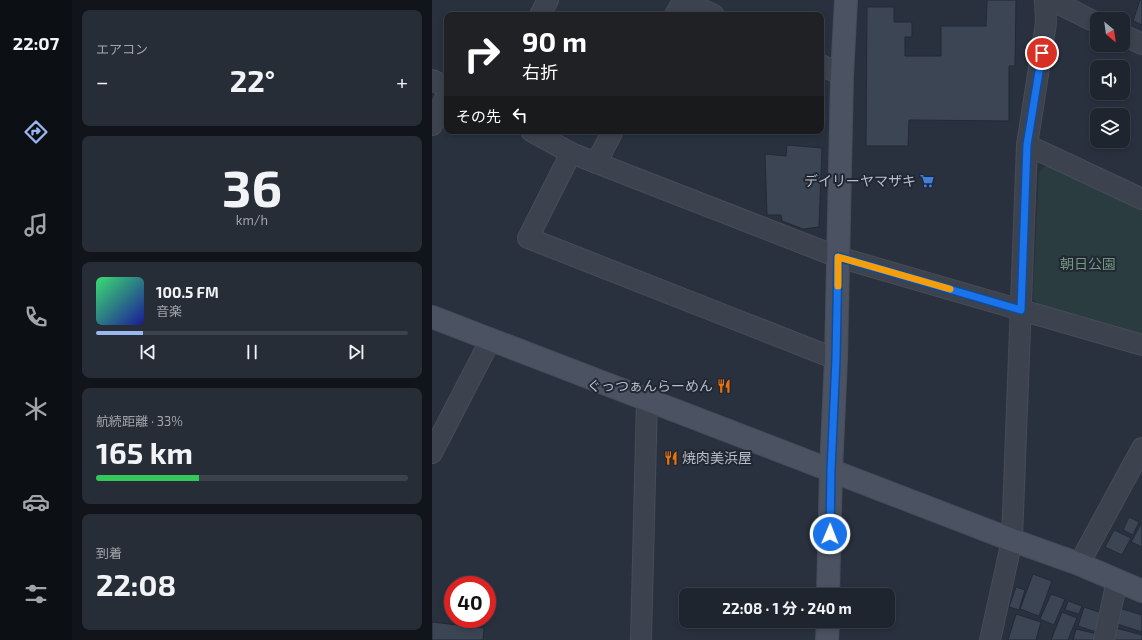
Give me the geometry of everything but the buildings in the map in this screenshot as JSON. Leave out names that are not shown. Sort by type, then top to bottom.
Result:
[{"type":"street","points":[[542,12],[548,0]]},
{"type":"street","points":[[828,588],[831,470],[836,359],[842,74],[846,0]]},
{"type":"street","points":[[990,640],[1012,540],[1027,145],[1046,23],[1046,0]]},
{"type":"street","points":[[1051,0],[1090,19]]},
{"type":"street","points":[[677,12],[683,1],[707,12]]},
{"type":"street","points":[[1130,38],[1142,44]]},
{"type":"street","points":[[824,66],[842,74]]},
{"type":"street","points":[[432,80],[444,86]]},
{"type":"street","points":[[432,125],[444,101]]},
{"type":"street","points":[[536,134],[571,153],[838,257],[1142,345]]},
{"type":"street","points":[[596,163],[611,134]]},
{"type":"street","points":[[1027,145],[1142,199]]},
{"type":"street","points":[[571,153],[528,238],[836,359]]},
{"type":"street","points":[[432,317],[1012,540],[1079,564],[1142,591]]},
{"type":"street","points":[[432,453],[491,339]]},
{"type":"street","points":[[641,640],[647,399]]},
{"type":"street","points":[[1079,564],[1142,448]]},
{"type":"street","points":[[1104,640],[1118,581]]},
{"type":"street","points":[[827,640],[828,628]]},
{"type":"green space","name":"朝日公園","points":[[1047,165],[1142,209],[1142,336],[1040,307],[1033,298],[1039,172]]},
{"type":"slow traffic","points":[[838,286],[838,257],[950,289]]},
{"type":"place","name":"デイリーヤマザキ","points":[[927,181]]},
{"type":"place","name":"ぐっつぁんらーめん","points":[[724,386]]},
{"type":"place","name":"焼肉美浜屋","points":[[671,458]]},
{"type":"route","points":[[830,534],[838,257],[1021,310],[1027,145],[1042,53]]}]
